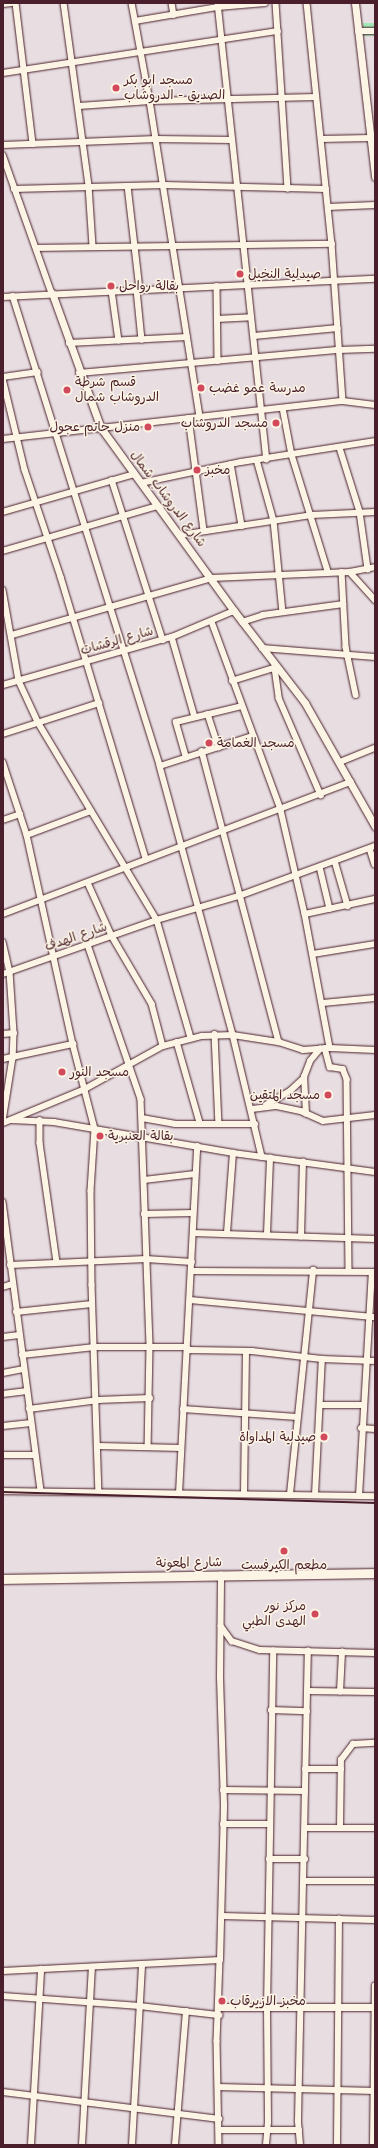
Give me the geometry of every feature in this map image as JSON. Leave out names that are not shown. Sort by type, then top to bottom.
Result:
[{"type":"highway","name":"شارع المعونة","points":[[3,1573],[375,1568]]},
{"type":"highway","name":"شارع المعونة","points":[[3,1579],[375,1573]]},
{"type":"street","points":[[3,4],[11,3]]},
{"type":"street","points":[[16,3],[33,144]]},
{"type":"street","points":[[64,3],[84,142],[89,186],[93,247]]},
{"type":"street","points":[[132,3],[164,185],[172,247],[200,417]]},
{"type":"street","points":[[172,3],[174,15]]},
{"type":"street","points":[[135,21],[174,15],[218,5],[265,3]]},
{"type":"street","points":[[276,3],[288,189]]},
{"type":"street","points":[[307,3],[332,244],[343,402]]},
{"type":"street","points":[[355,3],[375,177]]},
{"type":"street","points":[[218,5],[247,285],[257,358],[267,459]]},
{"type":"street","points":[[3,73],[73,61],[278,31]]},
{"type":"street","points":[[358,32],[375,31]]},
{"type":"street","points":[[79,106],[150,100],[228,101],[316,97]]},
{"type":"street","points":[[321,139],[370,138]]},
{"type":"street","points":[[3,145],[156,140],[232,140]]},
{"type":"street","name":"شارع الدروشاب شمال","points":[[3,155],[79,373],[101,428],[212,578],[276,668],[315,717],[375,826]]},
{"type":"street","points":[[14,189],[164,185],[326,189]]},
{"type":"street","points":[[128,186],[136,247],[142,340]]},
{"type":"street","points":[[328,208],[375,205]]},
{"type":"street","points":[[36,248],[332,244]]},
{"type":"street","points":[[3,297],[52,293],[179,289],[375,279]]},
{"type":"street","points":[[217,286],[218,361]]},
{"type":"street","points":[[112,291],[118,341]]},
{"type":"street","points":[[13,296],[75,491],[109,608],[160,766],[233,1035],[252,1109],[262,1157]]},
{"type":"street","points":[[217,319],[251,317]]},
{"type":"street","points":[[254,336],[338,328]]},
{"type":"street","points":[[69,343],[188,337]]},
{"type":"street","points":[[79,373],[339,350],[375,349]]},
{"type":"street","points":[[38,372],[3,378],[16,437],[146,859]]},
{"type":"street","points":[[3,439],[343,402],[375,405]]},
{"type":"street","points":[[283,408],[292,455],[328,571]]},
{"type":"street","points":[[188,418],[194,471],[204,530]]},
{"type":"street","points":[[141,483],[231,464],[340,448],[375,441]]},
{"type":"street","points":[[340,448],[360,512],[368,569]]},
{"type":"street","points":[[257,460],[274,521],[281,574],[283,612]]},
{"type":"street","points":[[231,464],[242,526]]},
{"type":"street","points":[[3,512],[135,474]]},
{"type":"street","points":[[112,480],[151,597],[163,640]]},
{"type":"street","points":[[3,551],[158,506]]},
{"type":"street","points":[[180,535],[204,530],[312,516],[375,512]]},
{"type":"street","points":[[12,635],[151,597],[212,578],[328,571],[350,572],[375,567]]},
{"type":"street","points":[[342,572],[347,654],[356,695]]},
{"type":"street","points":[[350,572],[375,600]]},
{"type":"street","points":[[3,590],[19,681],[38,722],[157,920],[192,1038]]},
{"type":"street","points":[[242,622],[252,617],[343,604]]},
{"type":"street","name":"شارع الرقشات","points":[[3,685],[163,640],[212,622],[234,611]]},
{"type":"street","points":[[212,622],[232,681],[254,736],[280,810],[297,876],[323,1003],[325,1048],[330,1067],[343,1068],[345,1072],[348,1120],[349,1271]]},
{"type":"street","points":[[172,637],[194,717]]},
{"type":"street","points":[[262,648],[375,657]]},
{"type":"street","points":[[232,681],[276,668],[279,698],[321,795]]},
{"type":"street","points":[[3,734],[99,703]]},
{"type":"street","points":[[186,758],[175,723],[242,706]]},
{"type":"street","points":[[208,714],[219,747]]},
{"type":"street","points":[[160,766],[254,736]]},
{"type":"street","points":[[340,762],[375,748]]},
{"type":"street","points":[[202,752],[224,831],[278,1042]]},
{"type":"street","points":[[3,762],[27,835],[73,1044],[95,1129],[91,1191],[92,1304],[98,1400],[99,1492]]},
{"type":"street","points":[[3,914],[88,884],[146,859],[321,795],[351,782]]},
{"type":"street","points":[[27,835],[91,812]]},
{"type":"street","points":[[3,820],[20,814]]},
{"type":"street","points":[[372,847],[375,864]]},
{"type":"street","name":"شارع الهدف","points":[[3,974],[157,920],[240,896],[372,847]]},
{"type":"street","points":[[335,861],[348,906]]},
{"type":"street","points":[[320,867],[330,909]]},
{"type":"street","points":[[88,884],[112,936],[152,1004],[163,1046]]},
{"type":"street","points":[[305,914],[375,899]]},
{"type":"street","points":[[3,942],[10,972],[14,1033],[13,1058],[6,1082],[4,1121]]},
{"type":"street","points":[[88,944],[140,1095],[143,1137],[144,1214],[150,1347],[148,1447]]},
{"type":"street","points":[[313,954],[375,944]]},
{"type":"street","points":[[323,1003],[375,998]]},
{"type":"street","points":[[3,1034],[14,1033]]},
{"type":"street","points":[[215,1034],[219,1124]]},
{"type":"street","points":[[4,1121],[85,1089],[163,1046],[192,1038],[215,1034],[233,1035],[278,1042],[303,1050],[325,1048],[375,1050]]},
{"type":"street","points":[[177,1042],[200,1123]]},
{"type":"street","points":[[3,1060],[73,1044]]},
{"type":"street","points":[[306,1114],[304,1078],[310,1061],[325,1048]]},
{"type":"street","points":[[252,1109],[263,1106],[290,1091],[304,1078]]},
{"type":"street","points":[[263,1106],[289,1108],[323,1121],[348,1120],[375,1115]]},
{"type":"street","points":[[142,1118],[175,1124],[255,1124]]},
{"type":"street","points":[[4,1121],[40,1120],[233,1153],[375,1172]]},
{"type":"street","points":[[40,1120],[40,1142],[57,1262]]},
{"type":"street","points":[[179,1494],[182,1409],[192,1271],[193,1214],[197,1146]]},
{"type":"street","points":[[227,1233],[233,1153]]},
{"type":"street","points":[[267,1234],[270,1158]]},
{"type":"street","points":[[301,1237],[303,1162]]},
{"type":"street","points":[[144,1180],[195,1174]]},
{"type":"street","points":[[3,1202],[5,1239],[10,1265],[41,1491]]},
{"type":"street","points":[[144,1214],[193,1214]]},
{"type":"street","points":[[193,1233],[267,1234],[301,1237],[375,1239]]},
{"type":"street","points":[[10,1265],[146,1259],[192,1262]]},
{"type":"street","points":[[192,1271],[313,1270],[373,1272],[373,1317],[361,1428],[359,1496]]},
{"type":"street","points":[[290,1494],[297,1417],[306,1357],[313,1270]]},
{"type":"street","points":[[3,1287],[12,1284]]},
{"type":"street","points":[[190,1300],[373,1317]]},
{"type":"street","points":[[16,1312],[92,1304]]},
{"type":"street","points":[[3,1337],[19,1335]]},
{"type":"street","points":[[22,1355],[95,1347],[186,1347],[190,1350],[246,1352],[322,1359],[375,1361]]},
{"type":"street","points":[[244,1494],[246,1352]]},
{"type":"street","points":[[315,1495],[322,1359]]},
{"type":"street","points":[[3,1373],[24,1369]]},
{"type":"street","points":[[3,1394],[27,1391]]},
{"type":"street","points":[[29,1409],[98,1400],[150,1398]]},
{"type":"street","points":[[320,1405],[363,1405]]},
{"type":"street","points":[[182,1409],[297,1417]]},
{"type":"street","points":[[3,1426],[31,1423]]},
{"type":"street","points":[[361,1428],[375,1429]]},
{"type":"street","points":[[99,1446],[181,1448]]},
{"type":"street","points":[[3,1455],[35,1455]]},
{"type":"street","points":[[3,1491],[375,1496]]},
{"type":"street","points":[[219,2145],[218,2087],[223,1824],[220,1677],[221,1575]]},
{"type":"street","points":[[221,1626],[235,1643],[273,1651],[375,1653]]},
{"type":"street","points":[[266,2145],[268,2130],[267,2008],[273,1651]]},
{"type":"street","points":[[300,2145],[299,2130],[305,1881],[305,1769],[308,1651]]},
{"type":"street","points":[[340,1692],[342,1652]]},
{"type":"street","points":[[308,1692],[375,1692]]},
{"type":"street","points":[[271,1710],[307,1711]]},
{"type":"street","points":[[340,1828],[341,1760],[353,1744],[375,1743]]},
{"type":"street","points":[[305,1769],[341,1769]]},
{"type":"street","points":[[223,1790],[305,1791]]},
{"type":"street","points":[[223,1824],[270,1824]]},
{"type":"street","points":[[305,1828],[375,1828]]},
{"type":"street","points":[[269,1859],[305,1859]]},
{"type":"street","points":[[305,1881],[375,1881]]},
{"type":"street","points":[[222,1916],[375,1920]]},
{"type":"street","points":[[337,2145],[339,1919]]},
{"type":"street","points":[[3,1971],[220,1960]]},
{"type":"street","points":[[132,2145],[142,1965]]},
{"type":"street","points":[[82,2145],[86,2102],[92,1967]]},
{"type":"street","points":[[31,2145],[41,1969]]},
{"type":"street","points":[[373,2145],[375,1986]]},
{"type":"street","points":[[3,1996],[140,2006],[219,2015]]},
{"type":"street","points":[[220,2008],[375,2007]]},
{"type":"street","points":[[175,2145],[186,2011]]},
{"type":"street","points":[[218,2087],[374,2091]]},
{"type":"street","points":[[3,2092],[219,2119]]},
{"type":"street","points":[[219,2130],[299,2130]]},
{"type":"green space","points":[[363,23],[375,23],[375,36],[363,36]]},
{"type":"railway","points":[[3,1492],[375,1503]]},
{"type":"place","name":"مسجد ابو بكر الصديق - الدروشاب","points":[[116,88]]},
{"type":"place","name":"صيدلية النخيل","points":[[240,274]]},
{"type":"place","name":"بقالة رواحل","points":[[111,286]]},
{"type":"place","name":"مدرسة عمو غضب","points":[[201,388]]},
{"type":"place","name":"قسم شرطة الدروشاب شمال","points":[[67,390]]},
{"type":"place","name":"مسجد الدروشاب","points":[[276,423]]},
{"type":"place","name":"منزل حاتم عجول","points":[[148,427]]},
{"type":"place","name":"مخبز","points":[[197,470]]},
{"type":"place","name":"مسجد الغمامة","points":[[209,743]]},
{"type":"place","name":"مسجد النور","points":[[62,1072]]},
{"type":"place","name":"مسجد المتقين","points":[[328,1095]]},
{"type":"place","name":"بقالة العنبرية","points":[[100,1136]]},
{"type":"place","name":"صيدلية المداواة","points":[[324,1437]]},
{"type":"place","name":"مطعم الكيرفست","points":[[284,1551]]},
{"type":"place","name":"مركز نور الهدى الطبي","points":[[315,1614]]},
{"type":"place","name":"مخبز الازيرقاب","points":[[222,2001]]}]
